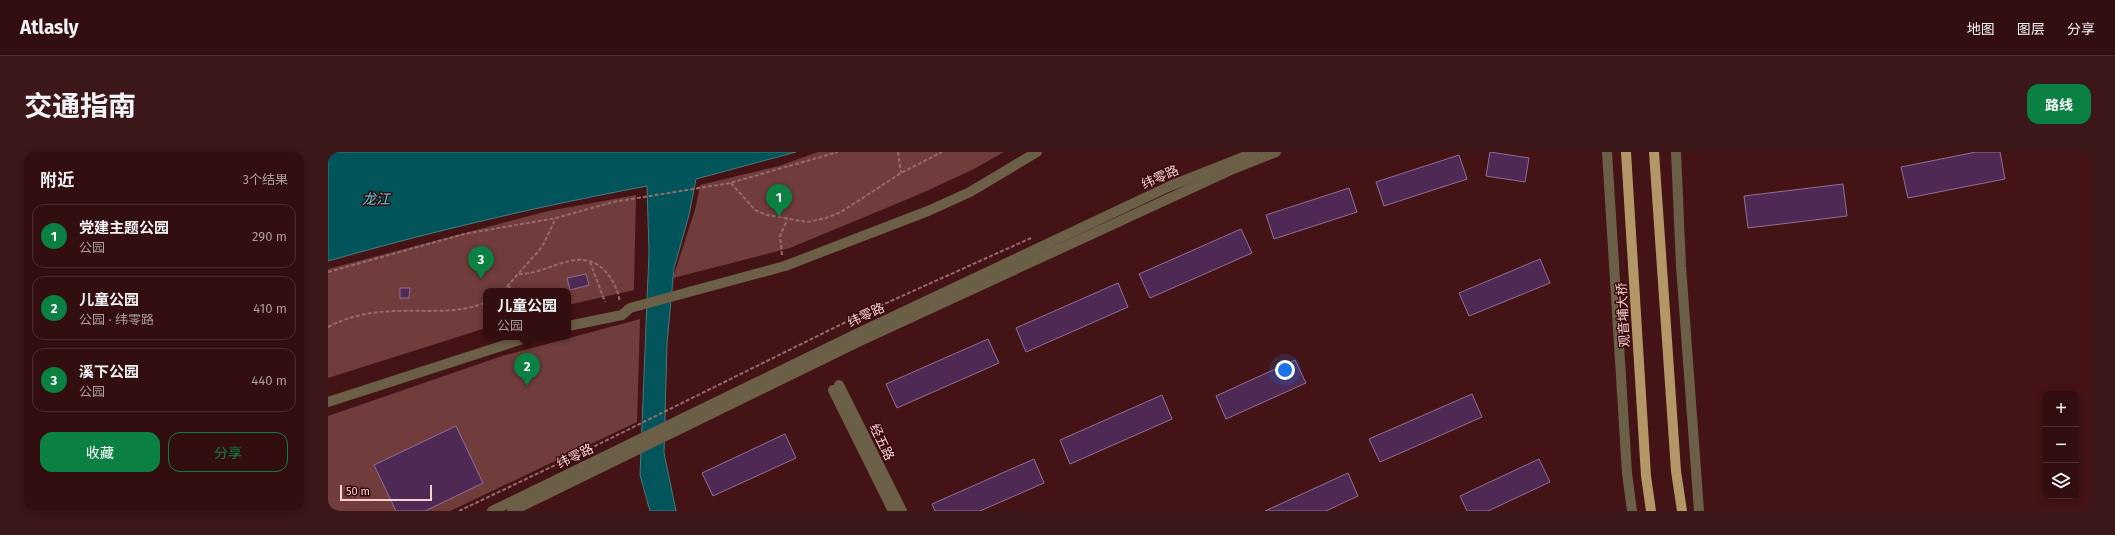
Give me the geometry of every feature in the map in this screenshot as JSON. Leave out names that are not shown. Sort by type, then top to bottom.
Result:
[{"type":"main road","name":"观音埔大桥","points":[[1626,152],[1646,476],[1651,511]]},
{"type":"main road","points":[[1654,152],[1676,471],[1682,511]]},
{"type":"street","points":[[571,325],[626,312],[785,266],[928,211],[970,192],[1037,152]]},
{"type":"street","name":"纬零路","points":[[492,511],[1170,186],[1256,152]]},
{"type":"street","name":"纬零路","points":[[512,511],[858,342],[1227,172],[1276,152]]},
{"type":"street","points":[[1607,152],[1627,473],[1632,511]]},
{"type":"street","points":[[1676,152],[1682,274],[1700,511]]},
{"type":"street","points":[[328,402],[520,340]]},
{"type":"street","name":"经五路","points":[[893,511],[836,387],[902,511]]},
{"type":"path","points":[[328,272],[464,234],[556,218],[613,202],[730,183],[838,152]]},
{"type":"path","points":[[898,152],[901,173]]},
{"type":"path","points":[[730,183],[756,210],[767,216],[807,222],[826,218],[841,212],[901,173],[942,152]]},
{"type":"path","points":[[512,288],[508,286],[542,247],[556,218]]},
{"type":"path","points":[[785,266],[780,236],[787,220]]},
{"type":"path","points":[[519,274],[532,274],[576,260],[590,262],[604,270],[617,289],[626,312]]},
{"type":"path","points":[[590,262],[605,302]]},
{"type":"path","points":[[328,327],[349,317],[369,313],[451,310],[483,303]]},
{"type":"shaded area","points":[[818,152],[1004,152],[974,169],[920,194],[790,248],[673,278],[696,206],[700,185],[779,166]]},
{"type":"shaded area","points":[[636,195],[634,290],[571,304],[571,288],[483,288],[483,329],[328,378],[328,269],[548,211]]},
{"type":"shaded area","points":[[640,319],[637,422],[450,511],[328,511],[328,416],[502,356],[562,340],[571,340],[571,338]]},
{"type":"water","name":"龙江","points":[[328,152],[796,152],[696,179],[689,215],[674,268],[667,343],[664,453],[676,511],[650,511],[640,475],[649,252],[647,186],[487,220],[407,239],[328,261]]},
{"type":"building","points":[[1490,152],[1529,158],[1525,182],[1486,176]]},
{"type":"building","points":[[1976,152],[2000,152],[2005,179],[1908,198],[1901,167]]},
{"type":"building","points":[[1459,155],[1467,179],[1384,206],[1376,182]]},
{"type":"building","points":[[1843,184],[1847,216],[1748,228],[1744,196]]},
{"type":"building","points":[[1349,188],[1357,212],[1274,239],[1266,215]]},
{"type":"building","points":[[1241,229],[1252,253],[1150,298],[1139,274]]},
{"type":"building","points":[[1540,259],[1550,283],[1469,316],[1459,293]]},
{"type":"building","points":[[586,274],[589,285],[571,290],[567,278]]},
{"type":"building","points":[[1118,283],[1128,307],[1026,352],[1016,328]]},
{"type":"building","points":[[400,288],[410,288],[409,298],[400,298]]},
{"type":"building","points":[[988,339],[999,363],[897,408],[886,384]]},
{"type":"building","points":[[1295,360],[1306,383],[1226,419],[1216,396]]},
{"type":"building","points":[[1472,394],[1482,417],[1380,462],[1369,439]]},
{"type":"building","points":[[1162,395],[1172,419],[1070,464],[1060,440]]},
{"type":"building","points":[[456,426],[483,483],[425,511],[396,511],[374,465]]},
{"type":"building","points":[[785,434],[796,458],[713,496],[702,473]]},
{"type":"building","points":[[1034,459],[1044,483],[980,511],[935,511],[932,504]]},
{"type":"building","points":[[1539,459],[1550,482],[1488,511],[1467,511],[1460,496]]},
{"type":"building","points":[[1348,473],[1358,496],[1326,511],[1265,511]]},
{"type":"place","name":"党建主题公园","points":[[779,217]]},
{"type":"place","name":"溪下公园","points":[[481,279]]},
{"type":"place","name":"儿童公园","points":[[527,386]]}]
